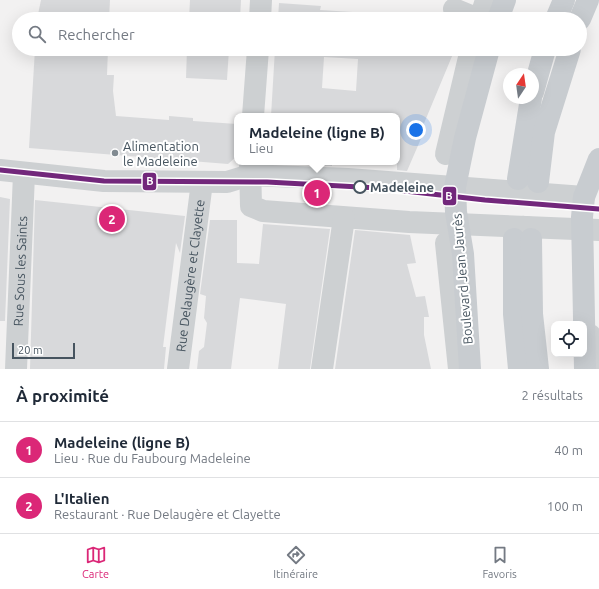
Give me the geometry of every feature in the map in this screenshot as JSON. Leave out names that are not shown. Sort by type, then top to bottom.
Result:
[{"type":"main road","points":[[501,12],[505,0]]},
{"type":"main road","points":[[559,12],[564,0]]},
{"type":"main road","points":[[583,12],[588,0]]},
{"type":"main road","name":"Boulevard Jean Jaurès","points":[[467,368],[463,254],[458,224],[455,188],[465,138],[487,56]]},
{"type":"main road","points":[[539,70],[543,56]]},
{"type":"main road","points":[[531,104],[528,181],[568,56]]},
{"type":"main road","points":[[584,369],[584,311],[590,229],[584,197],[599,159]]},
{"type":"main road","points":[[519,369],[514,314],[522,239],[538,369]]},
{"type":"street","points":[[261,12],[262,0]]},
{"type":"street","points":[[482,12],[486,0]]},
{"type":"street","points":[[454,9],[462,12]]},
{"type":"street","points":[[253,113],[257,56]]},
{"type":"street","points":[[446,154],[469,56]]},
{"type":"street","points":[[250,169],[251,206],[263,211],[344,218],[590,229]]},
{"type":"street","points":[[0,170],[24,174],[104,181],[227,182],[250,169],[455,188],[584,197]]},
{"type":"street","name":"Rue Sous les Saints","points":[[16,369],[24,174]]},
{"type":"street","name":"Rue Delaugère et Clayette","points":[[178,369],[202,182]]},
{"type":"street","points":[[322,369],[344,218]]},
{"type":"street","name":"Boulevard Jean Jaurès","points":[[446,243],[467,368]]},
{"type":"street","points":[[584,311],[597,369]]},
{"type":"building","points":[[41,0],[110,0],[109,12],[38,12]]},
{"type":"building","points":[[190,0],[241,0],[240,12],[189,12]]},
{"type":"building","points":[[279,3],[321,6],[320,10],[352,12],[278,12]]},
{"type":"building","points":[[35,56],[108,56],[107,75],[114,75],[113,91],[116,116],[169,120],[169,116],[193,118],[193,121],[234,124],[234,159],[228,164],[29,148]]},
{"type":"building","points":[[187,56],[229,56],[227,80],[186,78]]},
{"type":"building","points":[[275,56],[452,56],[420,133],[423,134],[407,171],[397,170],[397,165],[400,165],[400,113],[271,113]],"holes":[[[324,57],[358,59],[356,91],[322,88]]]},
{"type":"building","points":[[306,165],[332,165],[332,166]]},
{"type":"building","points":[[305,190],[330,191],[329,203],[304,202]]},
{"type":"building","points":[[0,197],[10,199],[5,321],[0,321]]},
{"type":"building","points":[[35,200],[185,216],[180,253],[176,243],[163,347],[166,347],[164,369],[30,369]]},
{"type":"building","points":[[210,220],[237,220],[237,263],[259,264],[263,224],[330,229],[310,369],[278,369],[286,304],[240,298],[231,369],[197,369],[199,351],[204,347],[207,323],[204,318],[206,296],[200,294]]},
{"type":"building","points":[[355,230],[410,235],[416,263],[407,264],[416,297],[425,296],[429,317],[424,317],[424,335],[431,369],[335,369]]},
{"type":"tunnel","points":[[514,239],[518,179]]},
{"type":"tunnel","points":[[531,239],[538,182]]},
{"type":"transit line","name":"B","points":[[0,170],[104,181],[267,182],[378,188],[485,200],[599,209]]},
{"type":"place","name":"Alimentation le Madeleine","points":[[115,153]]},
{"type":"place","name":"Madeleine","points":[[360,187]]},
{"type":"place","name":"Madeleine (ligne B)","points":[[317,193]]},
{"type":"place","name":"L'Italien","points":[[112,219]]}]
